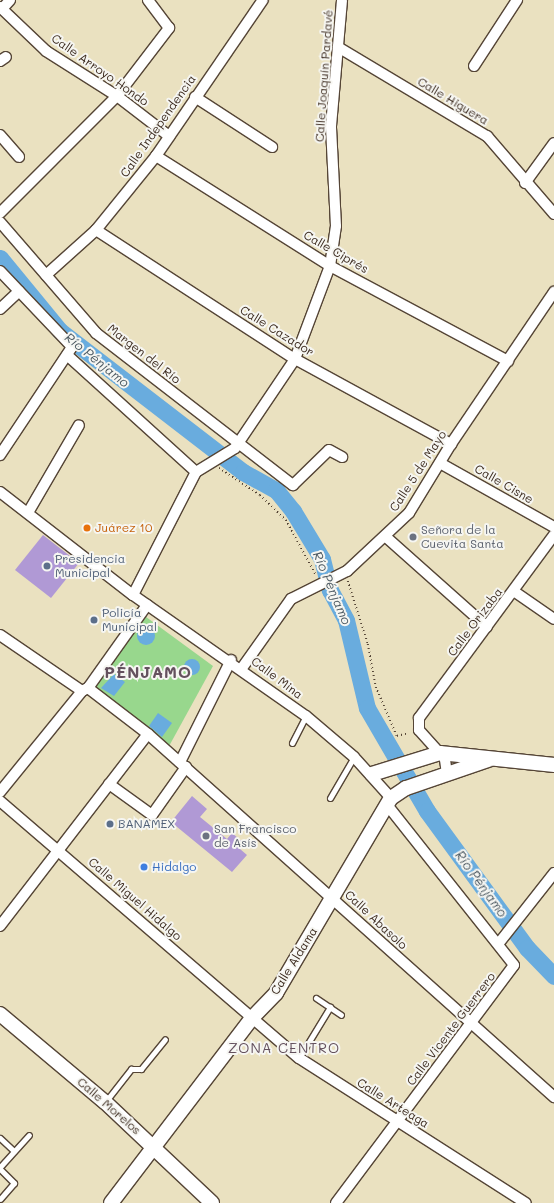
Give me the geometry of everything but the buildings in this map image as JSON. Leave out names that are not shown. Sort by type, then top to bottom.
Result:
[{"type":"street","points":[[1,8],[10,0]]},
{"type":"street","points":[[0,214],[117,96],[169,28],[148,0]]},
{"type":"street","name":"Calle Independencia","points":[[46,275],[96,230],[156,156],[195,97],[263,0]]},
{"type":"street","name":"Calle Joaquín Pardavé","points":[[196,472],[217,460],[236,446],[295,359],[330,266],[336,226],[331,126],[342,0]]},
{"type":"street","points":[[474,66],[517,0]]},
{"type":"street","name":"Calle Arroyo Hondo","points":[[1,8],[46,51],[117,96],[169,136]]},
{"type":"street","name":"Calle Higuera","points":[[338,47],[486,136],[525,183],[554,214]]},
{"type":"street","points":[[195,97],[272,147]]},
{"type":"street","points":[[0,135],[19,157]]},
{"type":"street","points":[[525,183],[554,143]]},
{"type":"street","name":"Calle Ciprés","points":[[156,156],[330,266],[508,361]]},
{"type":"street","name":"Margen del Río","points":[[0,222],[96,333],[236,446],[293,485],[329,450],[342,457]]},
{"type":"street","name":"Calle Cazador","points":[[96,230],[295,359],[451,444]]},
{"type":"street","points":[[0,271],[70,351],[196,472],[133,595]]},
{"type":"street","points":[[0,308],[19,291]]},
{"type":"street","name":"Calle 5 de Mayo","points":[[242,668],[291,599],[310,588],[347,572],[386,536],[409,512],[451,444],[554,292]]},
{"type":"street","points":[[0,455],[70,351]]},
{"type":"street","points":[[28,511],[79,425]]},
{"type":"street","name":"Calle Cisne","points":[[440,463],[554,527]]},
{"type":"street","name":"Calle Mina","points":[[0,492],[28,511],[133,595],[242,668],[306,716],[354,757],[372,774],[389,802],[499,943],[514,965]]},
{"type":"street","name":"Calle Orizaba","points":[[418,727],[487,627],[515,592],[554,535]]},
{"type":"street","points":[[386,536],[487,627]]},
{"type":"street","points":[[515,592],[554,619]]},
{"type":"street","points":[[0,792],[85,690],[147,604]]},
{"type":"street","name":"Calle Abasolo","points":[[0,635],[85,690],[148,734],[333,898],[469,1024],[554,1097]]},
{"type":"street","points":[[109,784],[152,815],[183,765],[231,660]]},
{"type":"street","points":[[418,727],[440,753],[448,767],[443,776]]},
{"type":"street","points":[[0,926],[148,734]]},
{"type":"street","points":[[372,774],[394,765],[440,753],[488,760],[554,765]]},
{"type":"street","name":"Calle Aldama","points":[[111,1203],[252,1018],[276,993],[389,802],[406,788],[488,760]]},
{"type":"street","name":"Calle Miguel Hidalgo","points":[[0,801],[58,849],[252,1018]]},
{"type":"street","points":[[499,943],[527,912],[554,873]]},
{"type":"street","name":"Calle Vicente Guerrero","points":[[336,1203],[399,1121],[469,1024],[514,965]]},
{"type":"street","name":"Calle Morelos","points":[[0,1014],[105,1102],[154,1146],[212,1203]]},
{"type":"street","name":"Calle Arteaga","points":[[252,1018],[300,1058],[526,1203]]},
{"type":"lane","points":[[292,743],[306,716]]},
{"type":"lane","points":[[330,798],[354,757]]},
{"type":"lane","points":[[316,998],[340,1015]]},
{"type":"lane","points":[[300,1058],[330,1007]]},
{"type":"lane","points":[[105,1102],[131,1069],[141,1069],[165,1039]]},
{"type":"lane","points":[[0,1199],[14,1183],[0,1168],[29,1135]]},
{"type":"lane","points":[[0,1138],[14,1151]]},
{"type":"path","points":[[217,460],[217,467],[260,495],[286,520],[317,578],[310,588]]},
{"type":"path","points":[[347,572],[349,591],[368,644],[376,687],[397,736],[418,727]]},
{"type":"green space","points":[[142,614],[213,666],[168,748],[91,690]]},
{"type":"water","points":[[146,627],[152,630],[155,636],[152,642],[146,645],[140,642],[137,636],[140,630]]},
{"type":"water","points":[[189,659],[195,659],[200,664],[198,673],[195,675],[189,675],[184,670],[184,664]]},
{"type":"water","points":[[114,674],[125,682],[114,696],[101,688]]},
{"type":"water","points":[[158,713],[172,723],[162,737],[149,726]]},
{"type":"waterway","name":"Río Pénjamo","points":[[0,258],[60,331],[243,472],[276,490],[293,511],[322,559],[330,590],[346,620],[367,708],[427,811],[527,948],[554,976]]},
{"type":"place","name":"Juárez 10","points":[[87,528]]},
{"type":"place","name":"Señora de la Cuevita Santa","points":[[413,537]]},
{"type":"place","name":"Presidencia Municipal","points":[[47,566]]},
{"type":"place","name":"Policía Municipal","points":[[94,620]]},
{"type":"place","name":"BANAMEX","points":[[110,824]]},
{"type":"place","name":"San Francisco de Asís","points":[[206,836]]},
{"type":"place","name":"Hidalgo","points":[[144,867]]},
{"type":"district","name":"PÉNJAMO","points":[[148,672]]},
{"type":"district","name":"ZONA CENTRO","points":[[284,1048]]}]
